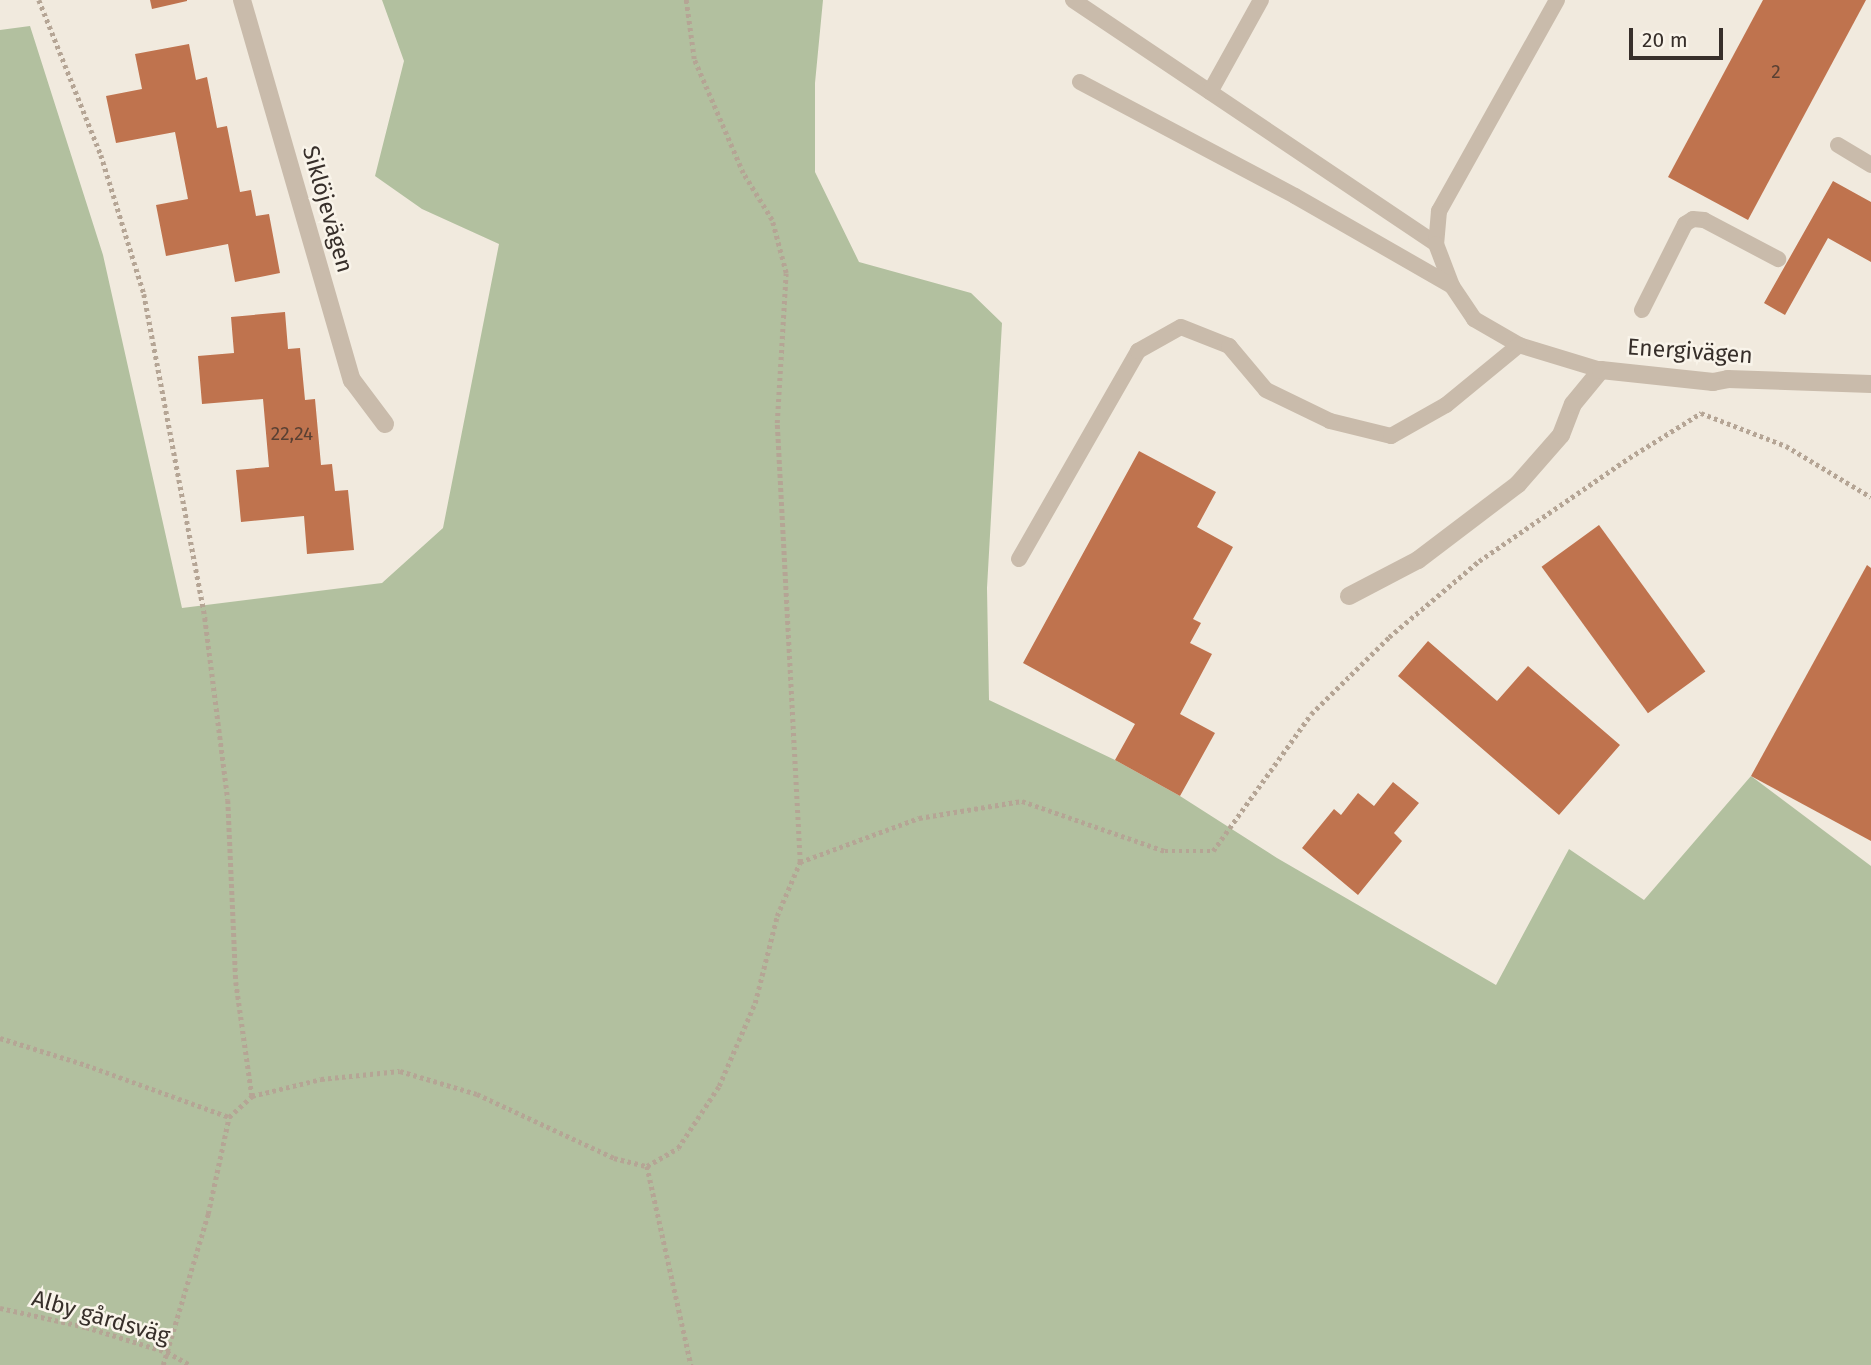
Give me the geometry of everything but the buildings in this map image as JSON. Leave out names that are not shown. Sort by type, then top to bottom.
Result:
[{"type":"street","name":"Siklöjevägen","points":[[242,0],[352,380],[384,424]]},
{"type":"street","name":"Energivägen","points":[[1349,596],[1418,560],[1518,484],[1561,435],[1573,404],[1601,370],[1713,382],[1728,379],[1871,384]]},
{"type":"lane","points":[[1073,0],[1436,244]]},
{"type":"lane","points":[[1210,92],[1261,0]]},
{"type":"lane","points":[[1558,0],[1439,211],[1436,244],[1452,286],[1474,319],[1519,345],[1601,370]]},
{"type":"lane","points":[[1080,82],[1295,196],[1452,286]]},
{"type":"lane","points":[[1838,145],[1871,165]]},
{"type":"lane","points":[[1642,310],[1685,224],[1693,219],[1704,220],[1778,258]]},
{"type":"lane","points":[[1019,559],[1138,351],[1181,327],[1229,346],[1266,390],[1330,421],[1391,436],[1446,405],[1519,345]]},
{"type":"path","points":[[39,0],[101,155],[145,294],[205,618],[228,800],[236,982],[252,1096]]},
{"type":"path","points":[[163,1365],[208,1214],[229,1117],[252,1096],[321,1079],[400,1071],[477,1094],[614,1158],[647,1166],[678,1148],[719,1086],[755,1003],[777,916],[800,862],[793,682],[779,509],[777,423],[786,273],[772,220],[743,173],[694,59],[686,0]]},
{"type":"path","points":[[800,862],[919,818],[1022,801],[1165,851],[1213,851],[1311,715],[1389,637],[1479,561],[1629,458],[1701,413],[1786,446],[1871,497]]},
{"type":"path","points":[[0,1038],[86,1065],[229,1117]]},
{"type":"path","points":[[647,1166],[691,1365]]},
{"type":"path","name":"Alby gårdsväg","points":[[0,1308],[86,1327],[167,1352],[190,1365]]},
{"type":"green space","points":[[382,0],[823,0],[815,83],[815,172],[859,262],[971,293],[1002,323],[987,588],[989,700],[1115,760],[1180,796],[1277,858],[1496,985],[1569,849],[1644,900],[1751,776],[1871,866],[1871,1365],[0,1365],[0,30],[30,26],[103,255],[182,608],[382,583],[443,528],[499,244],[422,209],[375,176],[404,61]]}]
